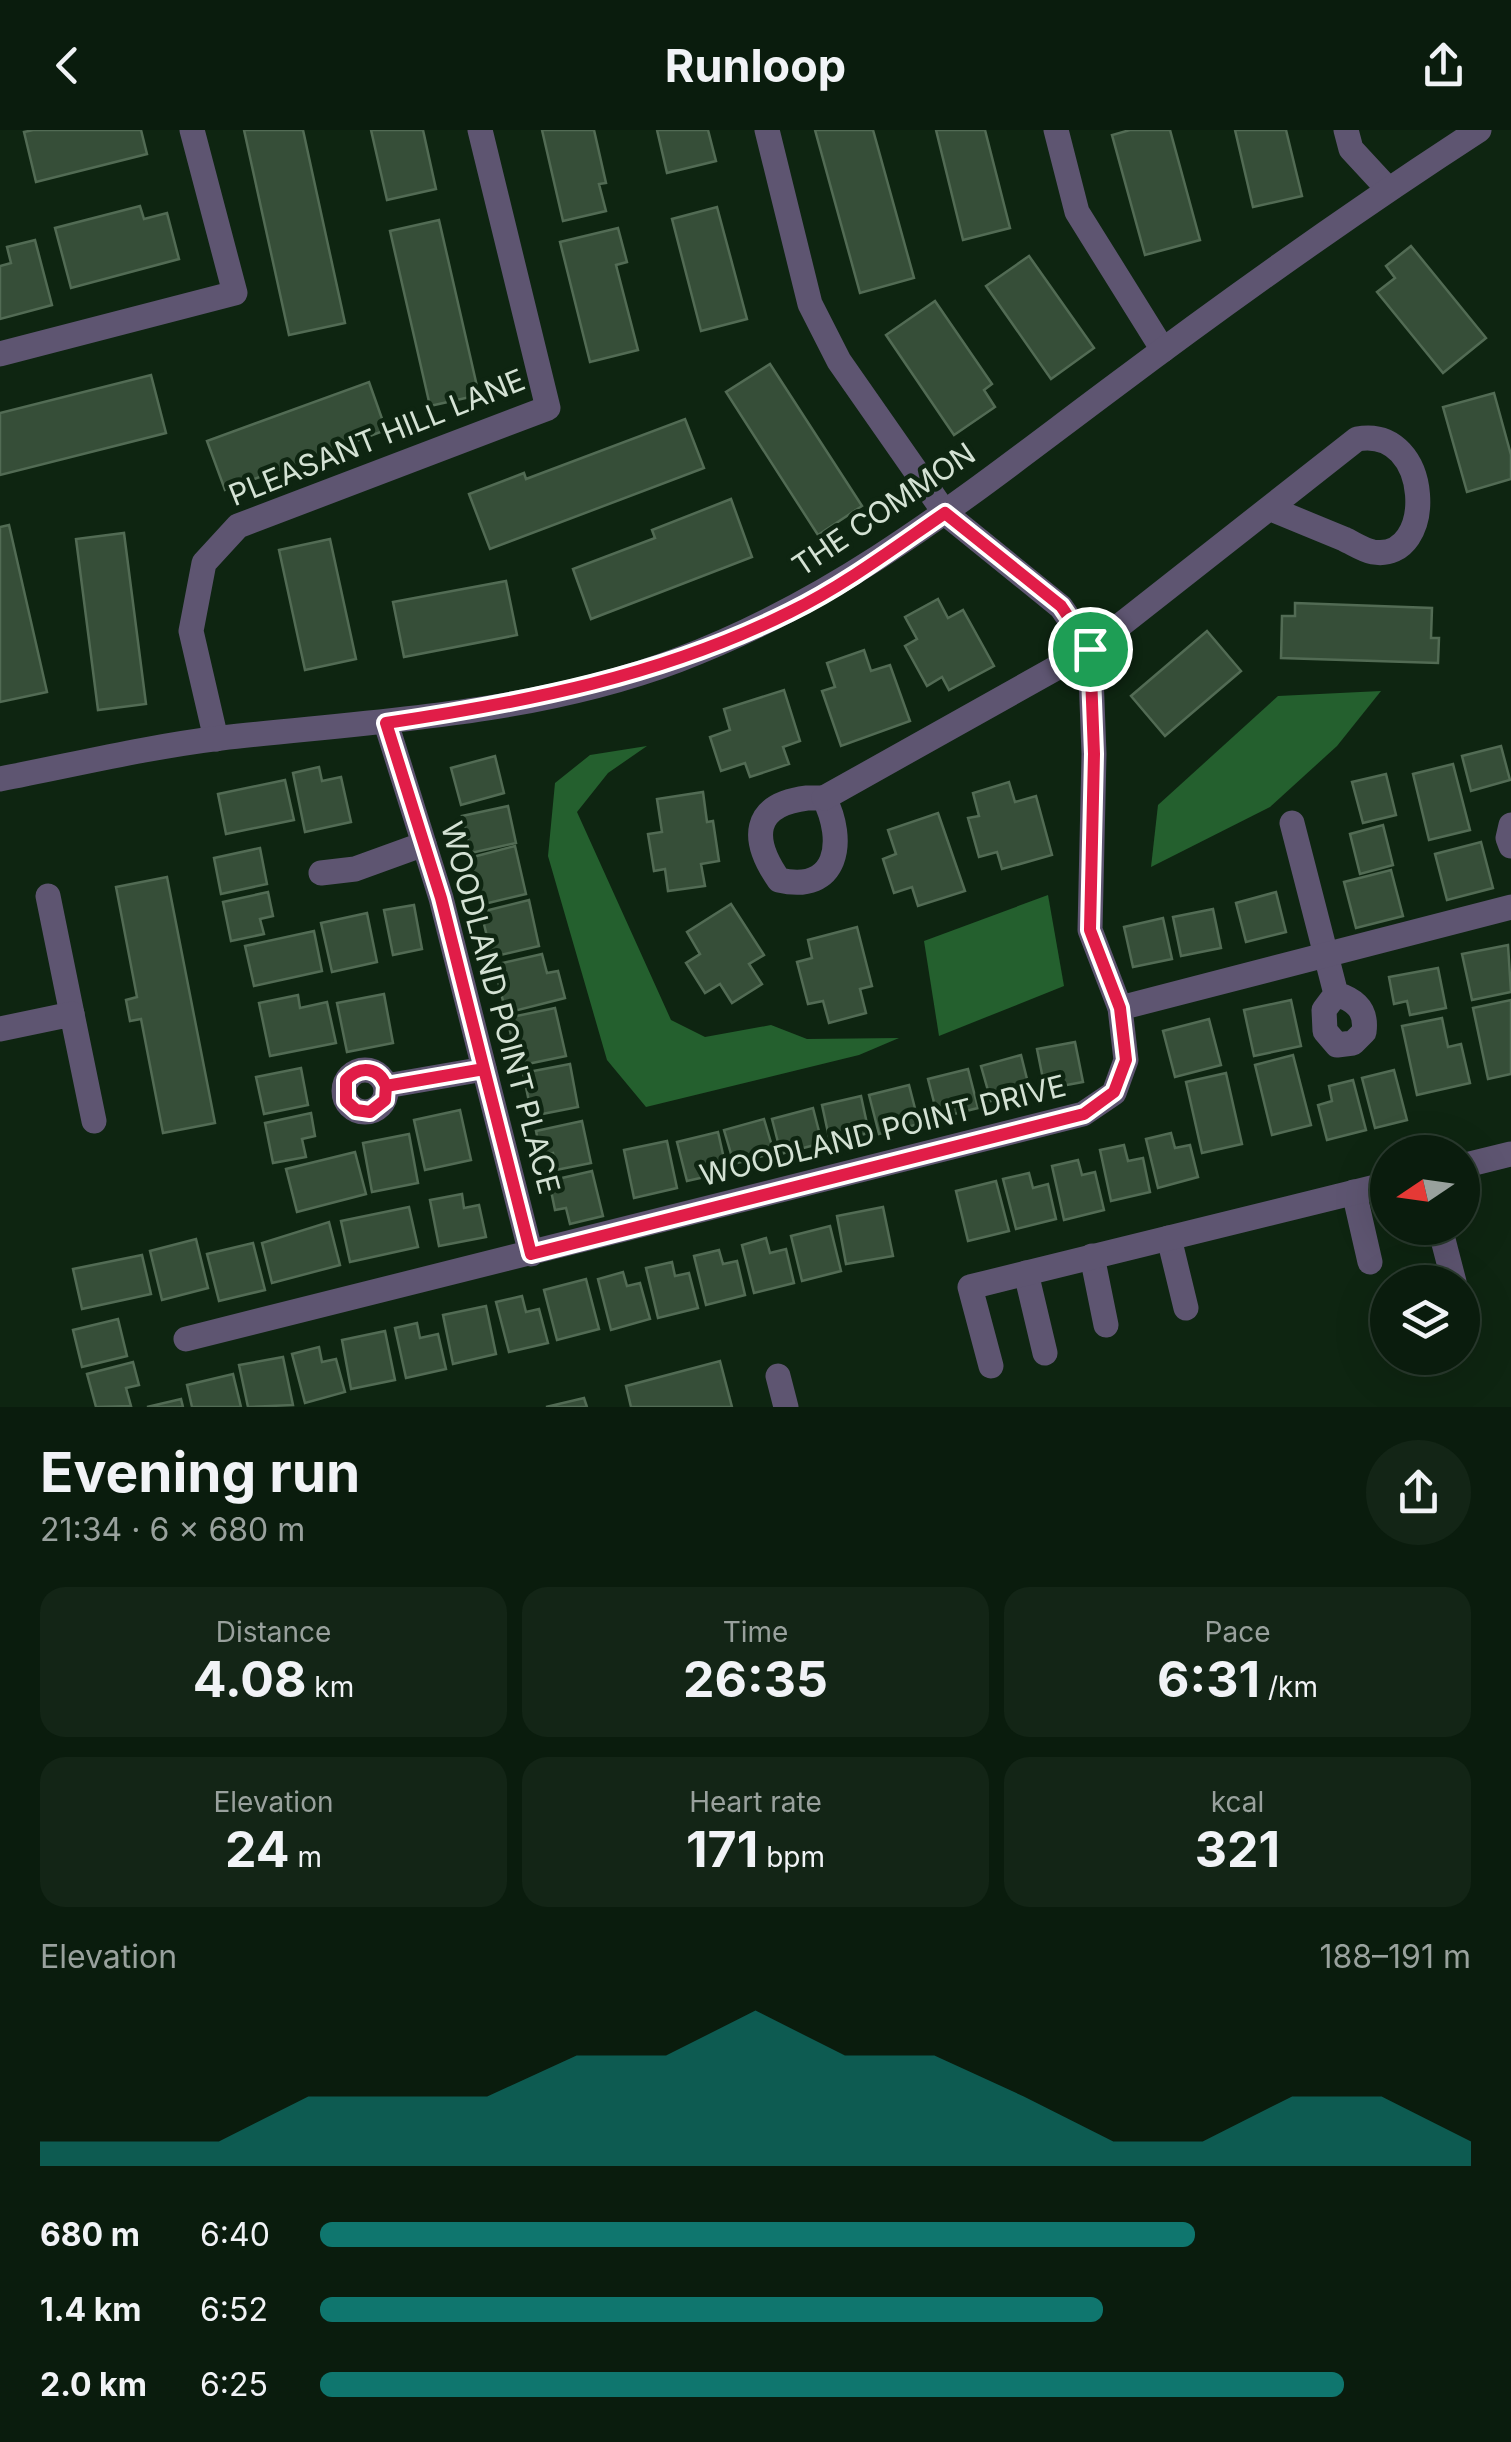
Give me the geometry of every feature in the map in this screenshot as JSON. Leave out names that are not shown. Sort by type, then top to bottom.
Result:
[{"type":"street","points":[[0,354],[235,293],[192,130]]},
{"type":"street","name":"PLEASANT HILL LANE","points":[[216,738],[191,632],[204,564],[238,526],[548,408],[480,130]]},
{"type":"street","points":[[767,130],[810,304],[839,361],[945,513],[1061,606],[1090,649]]},
{"type":"street","points":[[1056,130],[1077,212],[1163,350]]},
{"type":"street","points":[[1346,130],[1352,149],[1388,189]]},
{"type":"street","name":"THE COMMON","points":[[0,779],[216,738],[386,723],[596,685],[676,661],[790,612],[857,574],[945,513],[1163,350],[1388,189],[1479,130]]},
{"type":"street","points":[[824,798],[1090,649],[1357,439],[1375,436],[1389,440],[1405,456],[1417,488],[1418,516],[1410,536],[1396,549],[1374,552],[1271,509]]},
{"type":"street","name":"WOODLAND POINT DRIVE","points":[[186,1339],[1084,1114],[1114,1092],[1126,1060],[1120,1008],[1090,930],[1094,754],[1090,649]]},
{"type":"street","name":"WOODLAND POINT PLACE","points":[[386,723],[441,898],[531,1254]]},
{"type":"street","points":[[1292,823],[1336,994]]},
{"type":"street","points":[[1511,825],[1511,846]]},
{"type":"street","points":[[322,874],[355,870],[424,844]]},
{"type":"street","points":[[48,896],[94,1122]]},
{"type":"street","points":[[1120,1008],[1511,907]]},
{"type":"street","points":[[0,1028],[72,1014]]},
{"type":"street","points":[[386,1086],[484,1069]]},
{"type":"street","points":[[1480,1162],[1511,1154]]},
{"type":"street","points":[[990,1366],[970,1288],[1370,1188]]},
{"type":"street","points":[[1354,1192],[1370,1262]]},
{"type":"street","points":[[1168,1238],[1186,1308]]},
{"type":"street","points":[[1092,1256],[1106,1326]]},
{"type":"street","points":[[1026,1273],[1044,1353]]},
{"type":"street","points":[[778,1376],[786,1407]]},
{"type":"shaded area","points":[[1381,691],[1337,746],[1270,807],[1151,867],[1158,805],[1278,696]]},
{"type":"shaded area","points":[[647,746],[608,773],[577,812],[671,1020],[705,1037],[771,1025],[807,1039],[899,1038],[859,1055],[646,1107],[607,1060],[548,856],[555,783],[590,755]]},
{"type":"shaded area","points":[[1048,895],[1064,986],[939,1036],[924,941]]},
{"type":"building","points":[[141,130],[147,154],[36,182],[24,132]]},
{"type":"building","points":[[244,130],[303,130],[345,323],[289,335]]},
{"type":"building","points":[[371,130],[423,130],[436,189],[387,200]]},
{"type":"building","points":[[542,130],[594,130],[606,183],[599,184],[606,211],[563,221]]},
{"type":"building","points":[[657,130],[708,130],[716,161],[667,173]]},
{"type":"building","points":[[815,130],[873,130],[914,278],[860,293]]},
{"type":"building","points":[[936,130],[985,130],[1010,228],[963,240]]},
{"type":"building","points":[[1130,130],[1170,130],[1200,240],[1145,255],[1112,135]]},
{"type":"building","points":[[1235,130],[1286,130],[1302,196],[1253,207]]},
{"type":"building","points":[[140,206],[144,219],[167,213],[179,259],[71,288],[55,228]]},
{"type":"building","points":[[717,207],[747,319],[701,331],[672,219]]},
{"type":"building","points":[[439,220],[479,395],[430,406],[390,231]]},
{"type":"building","points":[[618,228],[627,262],[616,265],[638,350],[590,362],[560,242]]},
{"type":"building","points":[[35,240],[52,305],[0,319],[0,266],[11,263],[7,247]]},
{"type":"building","points":[[1411,246],[1486,338],[1443,373],[1377,292],[1395,278],[1386,266]]},
{"type":"building","points":[[1029,256],[1094,348],[1051,379],[986,286]]},
{"type":"building","points":[[935,301],[992,384],[984,390],[995,407],[954,435],[886,335]]},
{"type":"building","points":[[770,364],[862,506],[818,535],[726,392]]},
{"type":"building","points":[[151,375],[166,433],[0,475],[0,413]]},
{"type":"building","points":[[369,382],[386,430],[225,490],[207,441]]},
{"type":"building","points":[[1494,393],[1511,455],[1511,479],[1467,492],[1443,407]]},
{"type":"building","points":[[685,419],[704,468],[490,549],[469,494],[524,473],[526,479]]},
{"type":"building","points":[[731,499],[752,557],[591,619],[573,569],[655,538],[652,530]]},
{"type":"building","points":[[9,525],[47,692],[0,702],[0,527]]},
{"type":"building","points":[[124,533],[146,704],[98,710],[76,539]]},
{"type":"building","points":[[330,539],[356,659],[305,670],[279,550]]},
{"type":"building","points":[[506,581],[517,635],[404,657],[393,602]]},
{"type":"building","points":[[938,599],[948,618],[963,610],[994,666],[949,690],[942,677],[927,686],[905,646],[917,639],[905,617]]},
{"type":"building","points":[[1295,603],[1432,608],[1431,638],[1439,638],[1438,663],[1281,658],[1282,616],[1295,616]]},
{"type":"building","points":[[1207,631],[1241,671],[1165,736],[1131,696]]},
{"type":"building","points":[[864,650],[871,671],[890,665],[910,721],[841,746],[822,691],[835,687],[827,663]]},
{"type":"building","points":[[784,690],[800,741],[783,747],[789,764],[750,777],[745,763],[721,771],[710,737],[730,730],[724,709]]},
{"type":"building","points":[[1501,746],[1510,780],[1471,791],[1462,756]]},
{"type":"building","points":[[495,756],[504,793],[461,805],[451,768]]},
{"type":"building","points":[[1453,764],[1470,830],[1429,840],[1413,774]]},
{"type":"building","points":[[319,767],[322,781],[341,777],[351,822],[305,832],[293,773]]},
{"type":"building","points":[[1386,774],[1396,815],[1363,823],[1352,782]]},
{"type":"building","points":[[285,780],[294,820],[226,834],[218,794]]},
{"type":"building","points":[[1009,782],[1015,802],[1036,796],[1052,855],[1002,869],[997,852],[979,857],[968,818],[979,816],[973,793]]},
{"type":"building","points":[[703,792],[707,822],[713,821],[719,861],[701,864],[705,886],[668,891],[665,869],[654,871],[648,834],[662,832],[657,799]]},
{"type":"building","points":[[508,806],[516,843],[471,853],[462,816]]},
{"type":"building","points":[[938,813],[965,891],[918,906],[912,887],[894,893],[883,859],[896,854],[888,830]]},
{"type":"building","points":[[1383,825],[1393,865],[1360,874],[1350,834]]},
{"type":"building","points":[[1481,842],[1493,888],[1447,900],[1435,854]]},
{"type":"building","points":[[515,846],[526,894],[480,905],[469,858]]},
{"type":"building","points":[[260,848],[267,884],[221,894],[214,858]]},
{"type":"building","points":[[1391,870],[1403,916],[1356,928],[1344,882]]},
{"type":"building","points":[[167,877],[215,1123],[163,1133],[141,1019],[130,1021],[126,1000],[137,997],[116,887]]},
{"type":"building","points":[[268,892],[273,916],[260,919],[264,934],[231,941],[223,902]]},
{"type":"building","points":[[1276,892],[1286,932],[1246,942],[1236,903]]},
{"type":"building","points":[[529,900],[539,946],[492,957],[481,912]]},
{"type":"building","points":[[731,904],[764,955],[749,964],[762,984],[732,1003],[720,984],[705,993],[686,963],[700,954],[687,932]]},
{"type":"building","points":[[414,905],[422,949],[393,955],[384,910]]},
{"type":"building","points":[[1213,909],[1221,948],[1181,956],[1173,917]]},
{"type":"building","points":[[367,913],[377,962],[332,972],[321,923]]},
{"type":"building","points":[[1163,918],[1172,959],[1133,967],[1124,927]]},
{"type":"building","points":[[857,927],[872,986],[860,989],[866,1013],[829,1023],[823,1001],[808,1004],[797,962],[812,958],[808,940]]},
{"type":"building","points":[[314,931],[322,971],[254,986],[245,946]]},
{"type":"building","points":[[1508,945],[1511,992],[1472,1000],[1462,954]]},
{"type":"building","points":[[542,954],[547,973],[558,971],[565,998],[506,1013],[494,965]]},
{"type":"building","points":[[1438,968],[1446,1008],[1410,1015],[1407,1001],[1394,1004],[1389,977]]},
{"type":"building","points":[[384,994],[393,1043],[347,1052],[337,1003]]},
{"type":"building","points":[[298,995],[300,1008],[327,1002],[336,1043],[270,1056],[259,1003]]},
{"type":"building","points":[[1291,1000],[1301,1046],[1254,1056],[1244,1010]]},
{"type":"building","points":[[1511,1000],[1511,1074],[1488,1079],[1473,1008]]},
{"type":"building","points":[[555,1008],[566,1056],[518,1066],[507,1018]]},
{"type":"building","points":[[1442,1018],[1448,1047],[1461,1044],[1470,1083],[1417,1095],[1402,1026]]},
{"type":"building","points":[[1209,1019],[1221,1065],[1175,1077],[1163,1031]]},
{"type":"building","points":[[1075,1042],[1083,1082],[1045,1089],[1037,1049]]},
{"type":"building","points":[[1021,1055],[1030,1091],[991,1101],[981,1066]]},
{"type":"building","points":[[1293,1055],[1311,1125],[1272,1135],[1255,1065]]},
{"type":"building","points":[[570,1064],[578,1107],[532,1116],[523,1073]]},
{"type":"building","points":[[301,1068],[308,1105],[264,1114],[256,1077]]},
{"type":"building","points":[[968,1069],[978,1108],[938,1118],[928,1079]]},
{"type":"building","points":[[1394,1070],[1407,1120],[1375,1128],[1362,1078]]},
{"type":"building","points":[[1226,1073],[1242,1144],[1202,1153],[1186,1082]]},
{"type":"building","points":[[1353,1080],[1366,1130],[1327,1140],[1318,1105],[1332,1101],[1329,1086]]},
{"type":"building","points":[[909,1085],[919,1124],[879,1134],[869,1095]]},
{"type":"building","points":[[861,1096],[869,1133],[830,1142],[822,1105]]},
{"type":"building","points":[[813,1108],[822,1143],[781,1154],[772,1119]]},
{"type":"building","points":[[460,1110],[471,1160],[425,1170],[414,1120]]},
{"type":"building","points":[[311,1113],[315,1136],[302,1139],[306,1157],[273,1163],[265,1123]]},
{"type":"building","points":[[764,1119],[774,1153],[734,1164],[724,1130]]},
{"type":"building","points":[[582,1121],[591,1163],[556,1170],[553,1153],[541,1156],[536,1131]]},
{"type":"building","points":[[718,1132],[727,1172],[687,1181],[677,1142]]},
{"type":"building","points":[[1171,1133],[1175,1148],[1190,1145],[1198,1177],[1158,1188],[1146,1139]]},
{"type":"building","points":[[409,1134],[418,1183],[372,1192],[363,1143]]},
{"type":"building","points":[[667,1141],[677,1188],[634,1198],[624,1150]]},
{"type":"building","points":[[1124,1145],[1128,1161],[1143,1158],[1150,1192],[1111,1201],[1100,1150]]},
{"type":"building","points":[[355,1152],[366,1194],[297,1212],[286,1169]]},
{"type":"building","points":[[1078,1160],[1082,1175],[1095,1172],[1104,1210],[1064,1220],[1052,1166]]},
{"type":"building","points":[[592,1171],[603,1216],[570,1224],[566,1208],[555,1210],[549,1181]]},
{"type":"building","points":[[1029,1173],[1033,1188],[1048,1184],[1056,1219],[1016,1229],[1003,1179]]},
{"type":"building","points":[[996,1181],[1009,1231],[968,1241],[956,1191]]},
{"type":"building","points":[[462,1194],[464,1208],[479,1205],[486,1237],[439,1246],[430,1200]]},
{"type":"building","points":[[409,1207],[418,1247],[350,1262],[341,1221]]},
{"type":"building","points":[[883,1207],[893,1256],[846,1264],[837,1216]]},
{"type":"building","points":[[329,1222],[340,1265],[272,1283],[262,1243]]},
{"type":"building","points":[[830,1226],[841,1271],[802,1281],[791,1236]]},
{"type":"building","points":[[766,1238],[770,1253],[786,1249],[794,1283],[754,1293],[742,1245]]},
{"type":"building","points":[[196,1239],[208,1288],[162,1300],[150,1251]]},
{"type":"building","points":[[253,1243],[265,1290],[219,1301],[207,1254]]},
{"type":"building","points":[[719,1250],[723,1264],[737,1261],[745,1295],[706,1305],[694,1256]]},
{"type":"building","points":[[142,1255],[151,1294],[82,1309],[73,1269]]},
{"type":"building","points":[[672,1262],[675,1276],[689,1273],[698,1308],[658,1318],[646,1268]]},
{"type":"building","points":[[623,1272],[627,1286],[640,1283],[650,1319],[611,1330],[598,1279]]},
{"type":"building","points":[[586,1279],[599,1329],[557,1340],[544,1290]]},
{"type":"building","points":[[522,1296],[526,1312],[539,1309],[548,1343],[509,1352],[496,1302]]},
{"type":"building","points":[[486,1306],[496,1354],[453,1364],[443,1315]]},
{"type":"building","points":[[118,1319],[127,1356],[82,1367],[73,1330]]},
{"type":"building","points":[[417,1323],[420,1338],[438,1334],[446,1369],[406,1378],[395,1328]]},
{"type":"building","points":[[385,1331],[395,1380],[351,1389],[342,1340]]},
{"type":"building","points":[[319,1347],[322,1362],[336,1359],[345,1392],[305,1403],[292,1354]]},
{"type":"building","points":[[283,1357],[293,1405],[248,1407],[239,1365]]},
{"type":"building","points":[[720,1361],[732,1407],[631,1407],[626,1386]]},
{"type":"building","points":[[133,1362],[139,1385],[126,1388],[131,1406],[96,1407],[87,1374]]},
{"type":"building","points":[[233,1374],[241,1407],[192,1407],[187,1385]]},
{"type":"building","points":[[584,1398],[587,1407],[546,1407]]},
{"type":"building","points":[[181,1399],[183,1407],[147,1407]]},
{"type":"route","points":[[1090,649],[1061,606],[945,513],[857,574],[790,612],[676,661],[596,685],[386,723],[441,898],[484,1069],[386,1086],[385,1100],[370,1112],[356,1110],[346,1101],[346,1080],[365,1069],[379,1074],[386,1086],[484,1069],[531,1254],[1084,1114],[1114,1092],[1126,1060],[1120,1008],[1090,930],[1094,754],[1090,649]]}]
